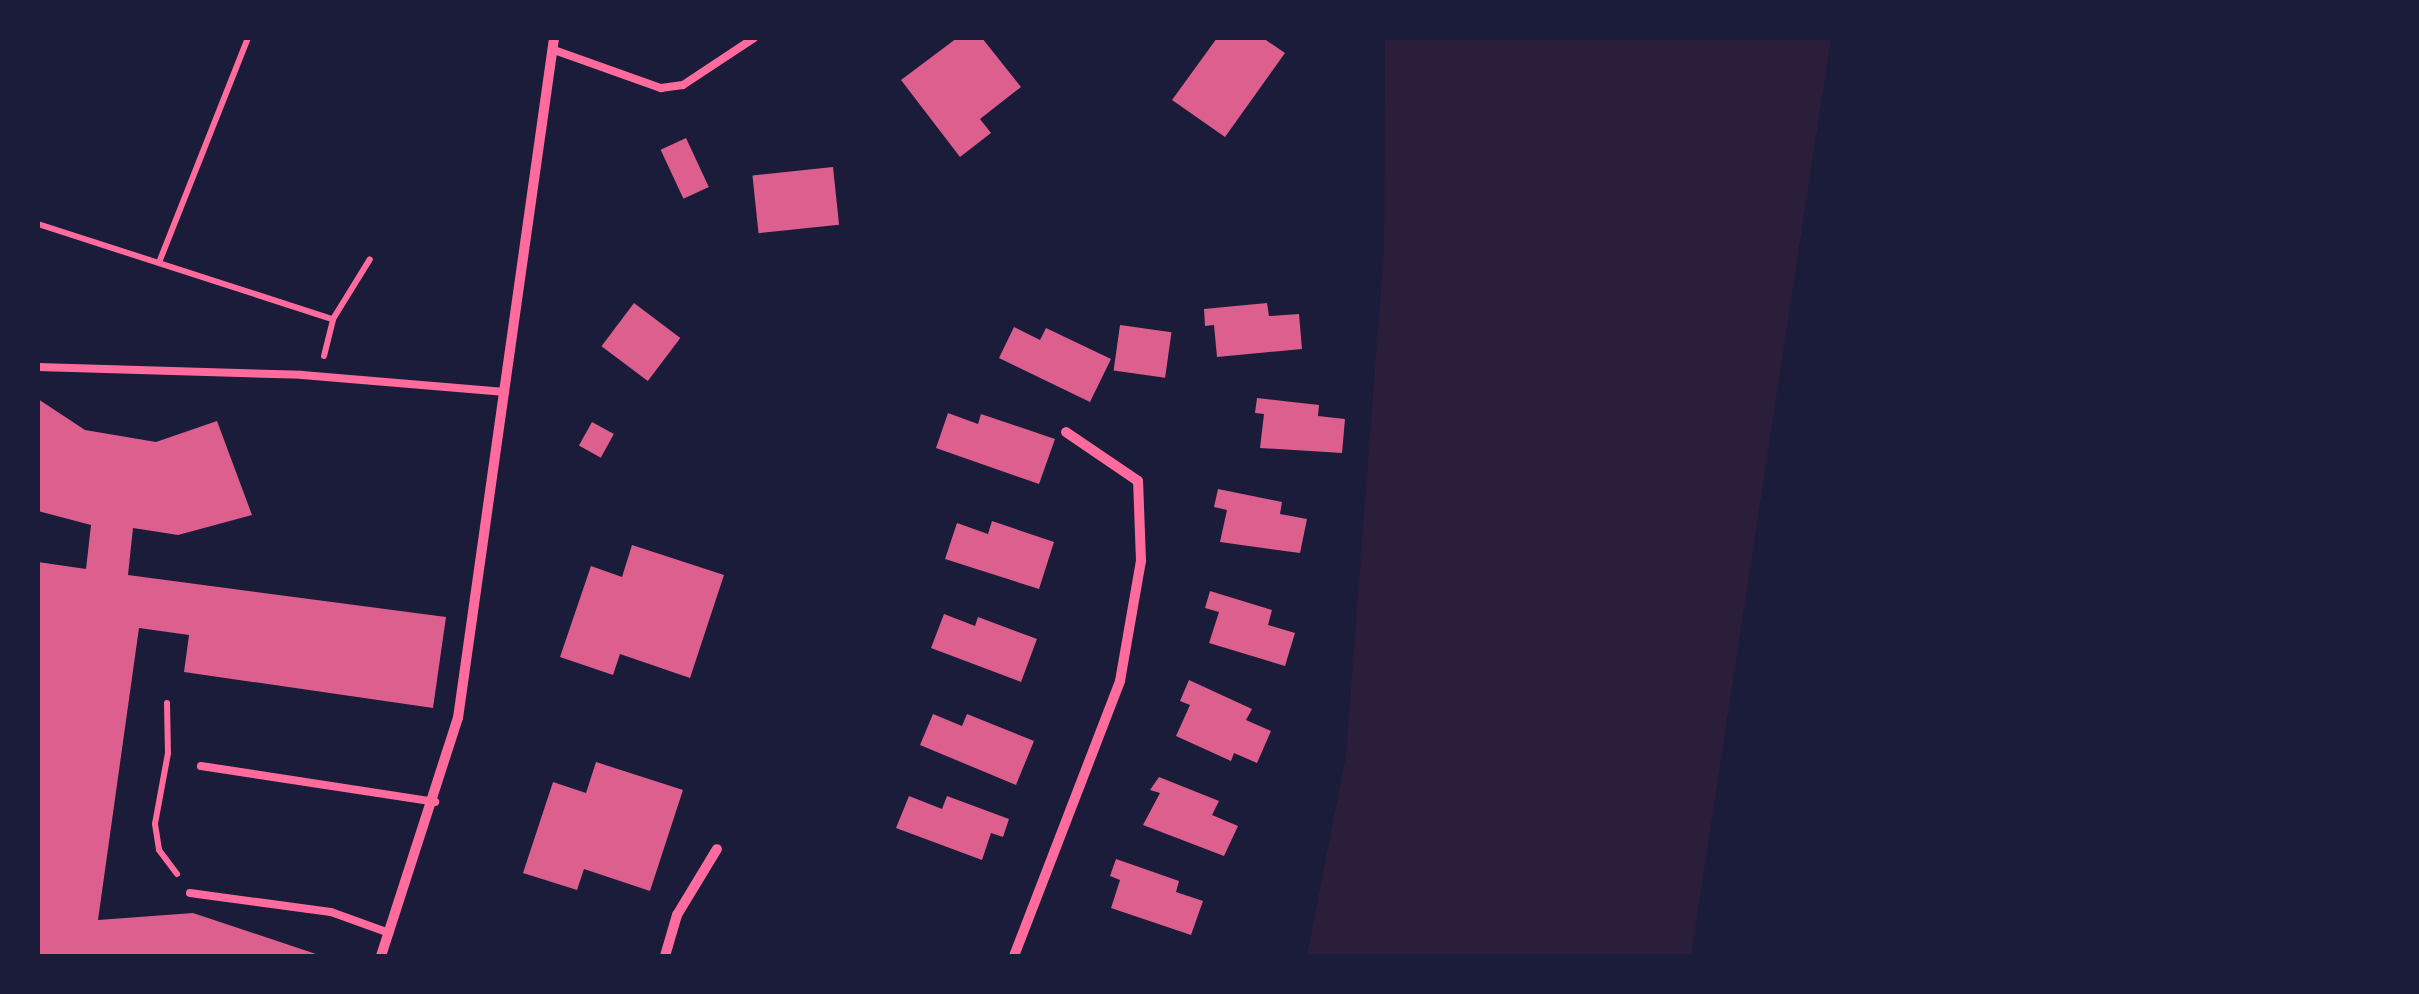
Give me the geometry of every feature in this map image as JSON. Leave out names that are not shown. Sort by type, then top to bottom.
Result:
[{"type":"street","points":[[381,956],[436,802],[458,718],[554,44]]},
{"type":"street","points":[[1014,956],[1120,681],[1141,561],[1138,481],[1066,432]]},
{"type":"street","points":[[665,956],[678,916],[717,849]]},
{"type":"lane","points":[[554,44],[660,88],[683,84],[754,38]]},
{"type":"lane","points":[[38,367],[319,376],[505,392]]},
{"type":"lane","points":[[201,766],[436,802]]},
{"type":"lane","points":[[190,893],[331,912],[389,933]]},
{"type":"path","points":[[160,260],[248,38]]},
{"type":"path","points":[[38,224],[160,260],[333,320]]},
{"type":"path","points":[[319,376],[333,320],[370,259]]},
{"type":"path","points":[[167,703],[168,754],[154,824],[159,850],[176,874],[192,879],[190,893]]},
{"type":"shaded area","points":[[1385,38],[1831,38],[1691,956],[1307,956],[1346,755],[1384,249]]},
{"type":"building","points":[[957,38],[982,38],[1021,87],[980,119],[991,133],[960,157],[901,80]]},
{"type":"building","points":[[1217,38],[1263,38],[1285,53],[1225,137],[1172,100]]},
{"type":"building","points":[[686,138],[709,187],[683,199],[661,150]]},
{"type":"building","points":[[833,167],[839,225],[759,233],[752,175]]},
{"type":"building","points":[[634,303],[680,338],[648,381],[602,346]]},
{"type":"building","points":[[1267,303],[1269,316],[1299,314],[1302,349],[1217,357],[1214,325],[1205,326],[1204,309]]},
{"type":"building","points":[[1120,325],[1171,332],[1165,378],[1114,371]]},
{"type":"building","points":[[1014,327],[1040,340],[1046,328],[1111,359],[1090,402],[999,358]]},
{"type":"building","points":[[1257,398],[1319,405],[1318,416],[1345,419],[1342,453],[1260,448],[1264,414],[1255,413]]},
{"type":"building","points":[[38,399],[85,430],[156,442],[217,421],[252,515],[178,535],[133,528],[128,575],[446,617],[433,708],[184,672],[189,635],[139,628],[98,920],[193,913],[322,956],[38,956],[38,562],[86,569],[91,525],[38,511]]},
{"type":"building","points":[[948,413],[978,424],[981,414],[1055,439],[1039,484],[936,448]]},
{"type":"building","points":[[592,422],[614,434],[601,458],[579,446]]},
{"type":"building","points":[[1218,489],[1282,502],[1280,514],[1307,519],[1300,553],[1220,542],[1227,510],[1214,507]]},
{"type":"building","points":[[992,521],[1054,542],[1039,589],[945,559],[957,523],[988,534]]},
{"type":"building","points":[[632,545],[724,575],[690,678],[620,654],[613,675],[560,657],[591,566],[622,577]]},
{"type":"building","points":[[1210,591],[1272,610],[1268,625],[1295,633],[1285,666],[1209,643],[1219,612],[1205,608]]},
{"type":"building","points":[[944,614],[975,626],[978,617],[1037,639],[1021,682],[931,648]]},
{"type":"building","points":[[1189,680],[1252,709],[1246,720],[1271,731],[1257,763],[1234,753],[1231,761],[1176,736],[1190,705],[1180,701]]},
{"type":"building","points":[[933,714],[962,726],[967,714],[1034,741],[1016,785],[920,745]]},
{"type":"building","points":[[596,762],[683,790],[650,891],[584,869],[577,890],[523,873],[553,782],[586,793]]},
{"type":"building","points":[[1159,777],[1219,801],[1212,815],[1238,826],[1224,856],[1143,825],[1160,793],[1150,790]]},
{"type":"building","points":[[909,796],[942,809],[947,796],[1009,819],[1003,837],[991,833],[982,860],[896,828]]},
{"type":"building","points":[[1116,859],[1179,881],[1176,892],[1203,901],[1191,935],[1111,908],[1120,880],[1110,876]]}]
